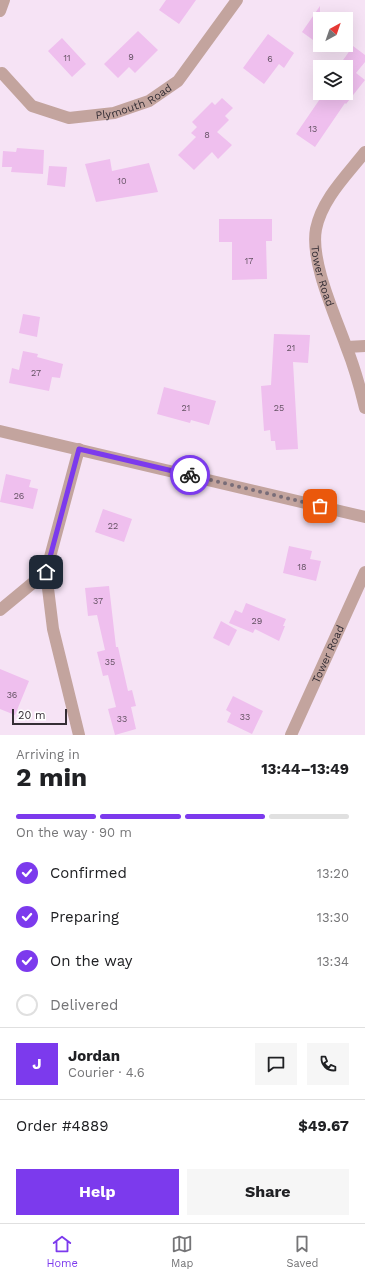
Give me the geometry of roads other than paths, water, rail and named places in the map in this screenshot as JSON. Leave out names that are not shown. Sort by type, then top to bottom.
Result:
[{"type":"street","points":[[0,11],[4,0]]},
{"type":"street","name":"Plymouth Road","points":[[1,74],[32,106],[69,118],[114,113],[149,101],[178,81],[237,0]]},
{"type":"street","name":"Tower Road","points":[[365,152],[326,204],[316,229],[318,266],[325,291],[355,369],[365,408]]},
{"type":"street","points":[[347,347],[365,346]]},
{"type":"street","points":[[0,431],[365,517]]},
{"type":"street","points":[[79,449],[46,572],[53,629],[79,735]]},
{"type":"street","points":[[0,610],[46,572]]},
{"type":"street","name":"Tower Road","points":[[291,735],[365,572]]}]
